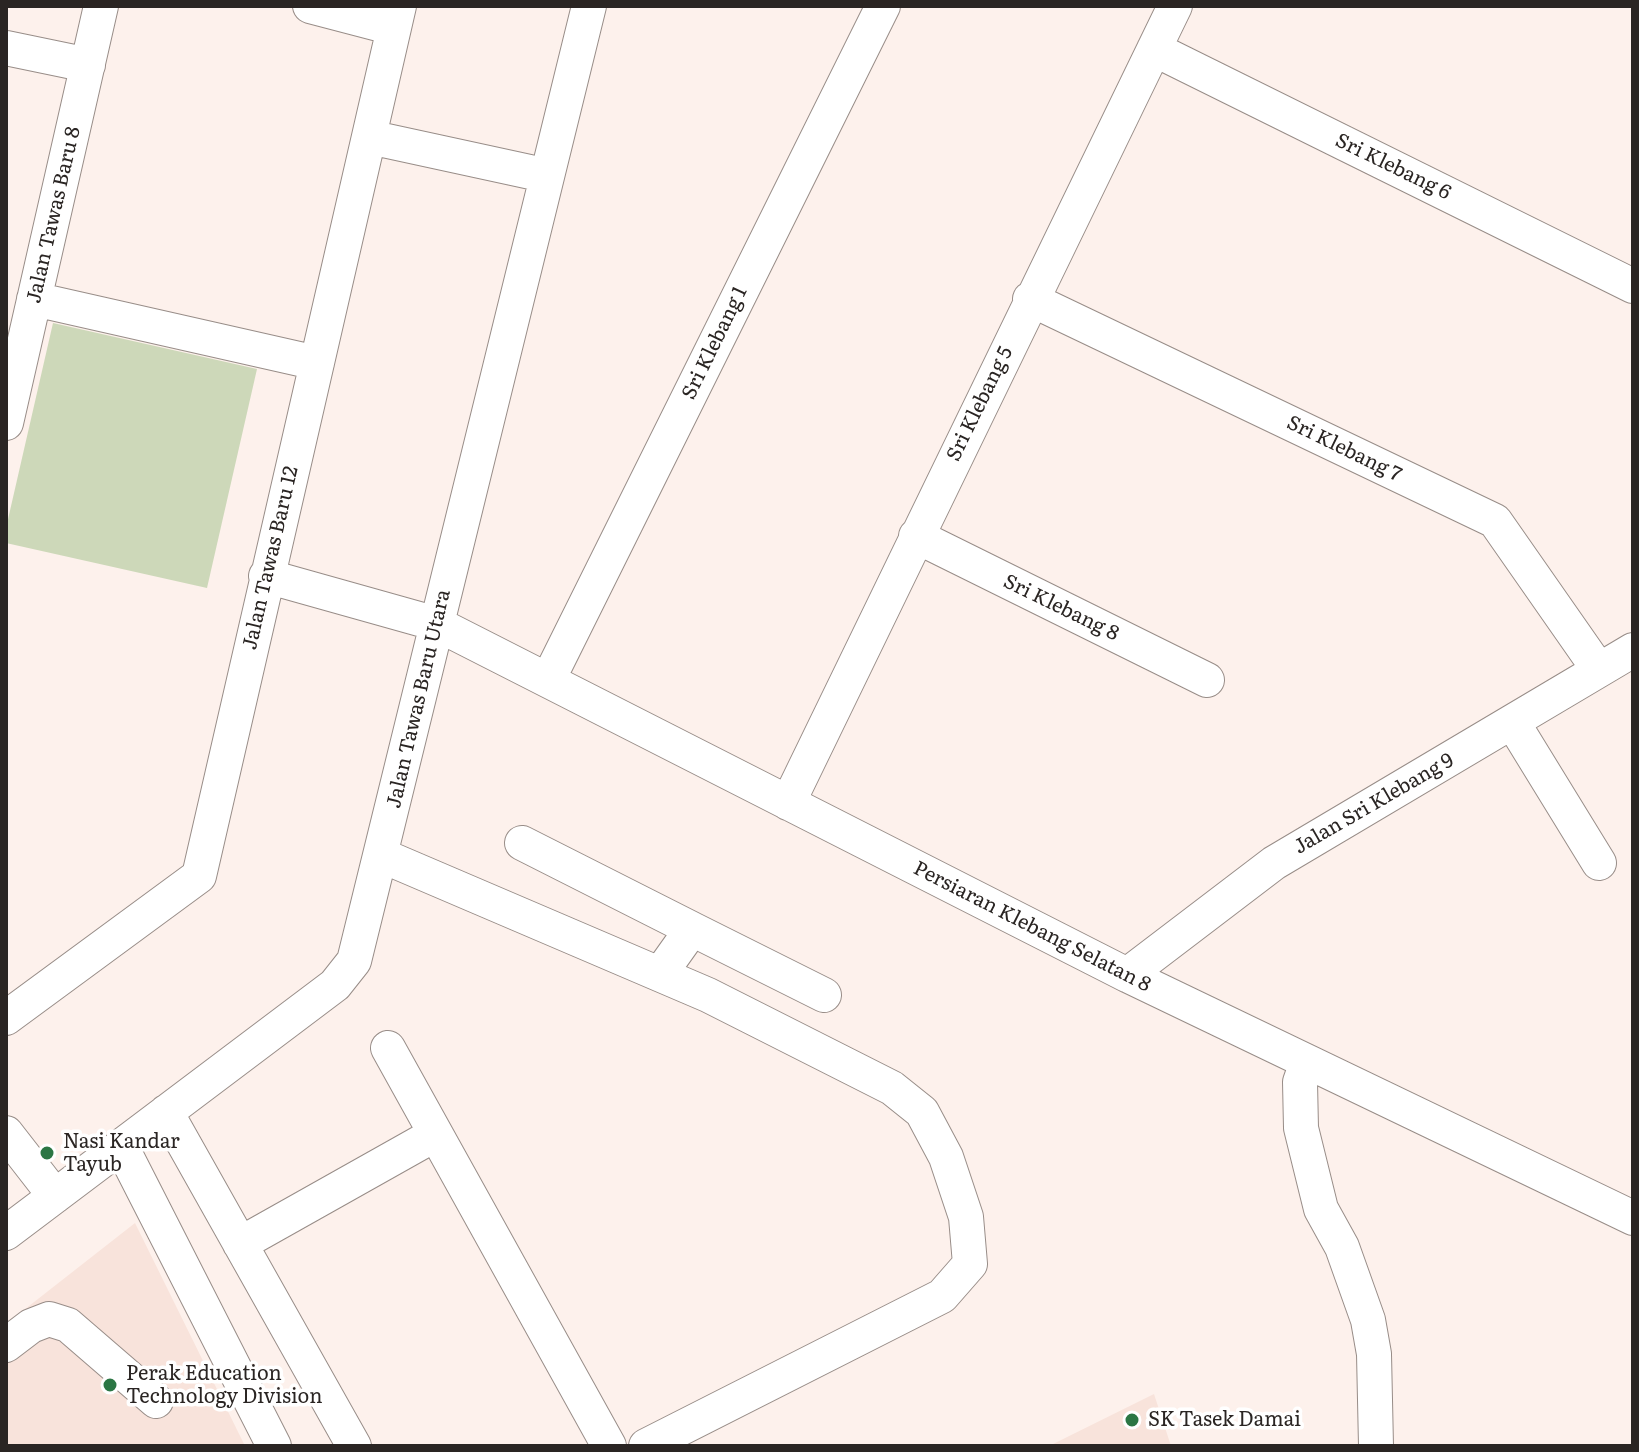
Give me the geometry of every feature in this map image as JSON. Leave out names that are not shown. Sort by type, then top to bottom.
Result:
[{"type":"street","name":"Jalan Tawas Baru 8","points":[[6,423],[101,6]]},
{"type":"street","points":[[310,6],[397,17]]},
{"type":"street","name":"Jalan Tawas Baru Utara","points":[[6,1233],[347,972],[358,949],[383,856],[544,175],[589,6]]},
{"type":"street","name":"Sri Klebang 1","points":[[548,680],[883,6]]},
{"type":"street","name":"Sri Klebang 5","points":[[788,803],[1030,299],[1175,6]]},
{"type":"street","name":"Jalan Tawas Baru 12","points":[[6,1018],[199,876],[397,17]]},
{"type":"street","points":[[6,48],[88,65]]},
{"type":"street","name":"Sri Klebang 6","points":[[1154,49],[1633,286]]},
{"type":"street","points":[[369,137],[544,175]]},
{"type":"street","points":[[34,299],[317,363]]},
{"type":"street","name":"Sri Klebang 7","points":[[1030,299],[1495,521],[1599,670]]},
{"type":"street","name":"Sri Klebang 8","points":[[916,536],[1207,680]]},
{"type":"street","name":"Persiaran Klebang Selatan 8","points":[[266,576],[437,624],[1127,975],[1633,1218]]},
{"type":"street","name":"Jalan Sri Klebang 9","points":[[1127,975],[1274,863],[1633,650]]},
{"type":"street","points":[[1513,723],[1599,863]]},
{"type":"street","points":[[522,843],[824,995]]},
{"type":"street","points":[[383,856],[708,995],[892,1088],[922,1112],[946,1157],[966,1217],[970,1264],[942,1296],[646,1446]]},
{"type":"street","points":[[660,974],[692,929]]},
{"type":"street","points":[[388,1048],[609,1446]]},
{"type":"street","points":[[1307,1062],[1300,1082],[1301,1128],[1321,1209],[1342,1247],[1368,1320],[1374,1354],[1376,1446]]},
{"type":"street","points":[[166,1112],[354,1446]]},
{"type":"street","points":[[6,1133],[55,1196]]},
{"type":"street","points":[[240,1244],[434,1135]]},
{"type":"street","points":[[121,1146],[274,1446]]},
{"type":"street","points":[[6,1345],[31,1326],[49,1319],[68,1325],[156,1401]]},
{"type":"shaded area","name":"Perak Education Technology Division","points":[[135,1223],[245,1446],[6,1446],[6,1324]]},
{"type":"shaded area","name":"SK Tasek Damai","points":[[1154,1394],[1171,1446],[1049,1446]]},
{"type":"green space","points":[[53,323],[257,369],[207,588],[6,543],[6,528]]},
{"type":"place","name":"Nasi Kandar Tayub","points":[[47,1153]]},
{"type":"place","name":"Perak Education Technology Division","points":[[110,1385]]},
{"type":"place","name":"SK Tasek Damai","points":[[1132,1420]]}]
